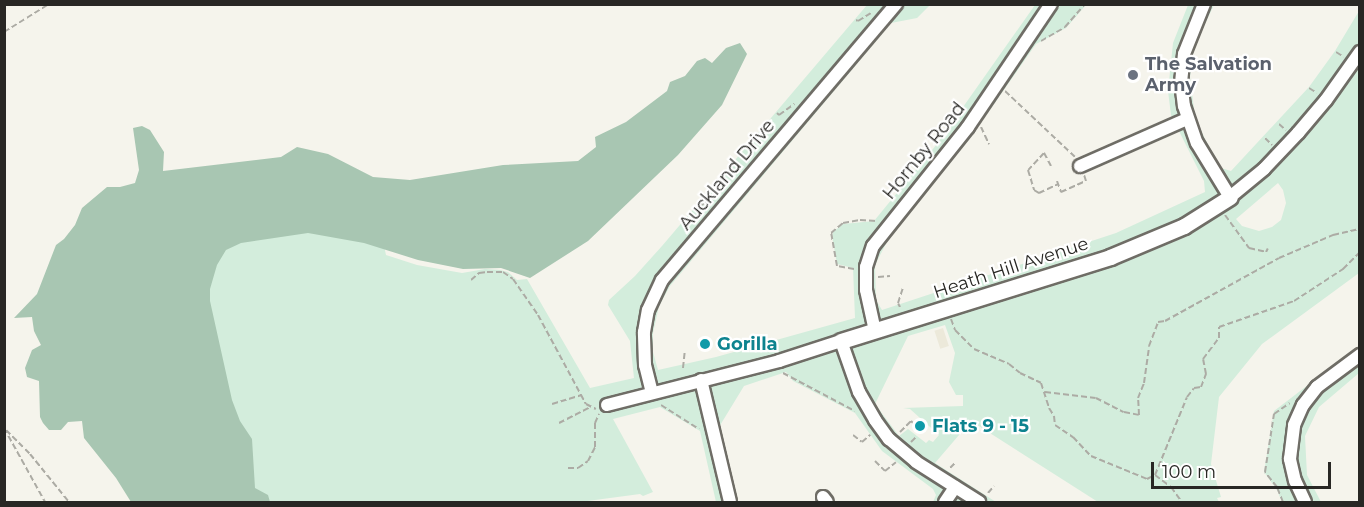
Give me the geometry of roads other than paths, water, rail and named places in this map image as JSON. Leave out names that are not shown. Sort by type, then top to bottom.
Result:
[{"type":"street","name":"Auckland Drive","points":[[652,393],[645,365],[644,332],[648,310],[662,280],[896,4]]},
{"type":"street","name":"Hornby Road","points":[[875,331],[866,290],[866,267],[873,246],[885,228],[955,144],[998,86],[1051,4]]},
{"type":"street","points":[[1204,4],[1189,35],[1182,62],[1181,89],[1187,119],[1197,143],[1230,197]]},
{"type":"street","name":"Heath Hill Avenue","points":[[601,409],[652,393],[779,361],[948,310],[1129,249],[1184,226],[1230,197],[1264,169],[1326,100],[1359,52]]},
{"type":"street","points":[[1080,166],[1187,119]]},
{"type":"street","points":[[842,341],[859,392],[881,429],[907,456],[955,487],[982,500]]},
{"type":"street","points":[[1305,502],[1294,481],[1290,459],[1294,425],[1303,405],[1317,387],[1359,355]]},
{"type":"street","points":[[701,380],[730,502]]},
{"type":"street","points":[[945,502],[955,487]]},
{"type":"place","name":"The Salvation Army","points":[[1133,75]]},
{"type":"place","name":"Gorilla","points":[[705,344]]},
{"type":"place","name":"Flats 9 - 15","points":[[920,426]]}]
